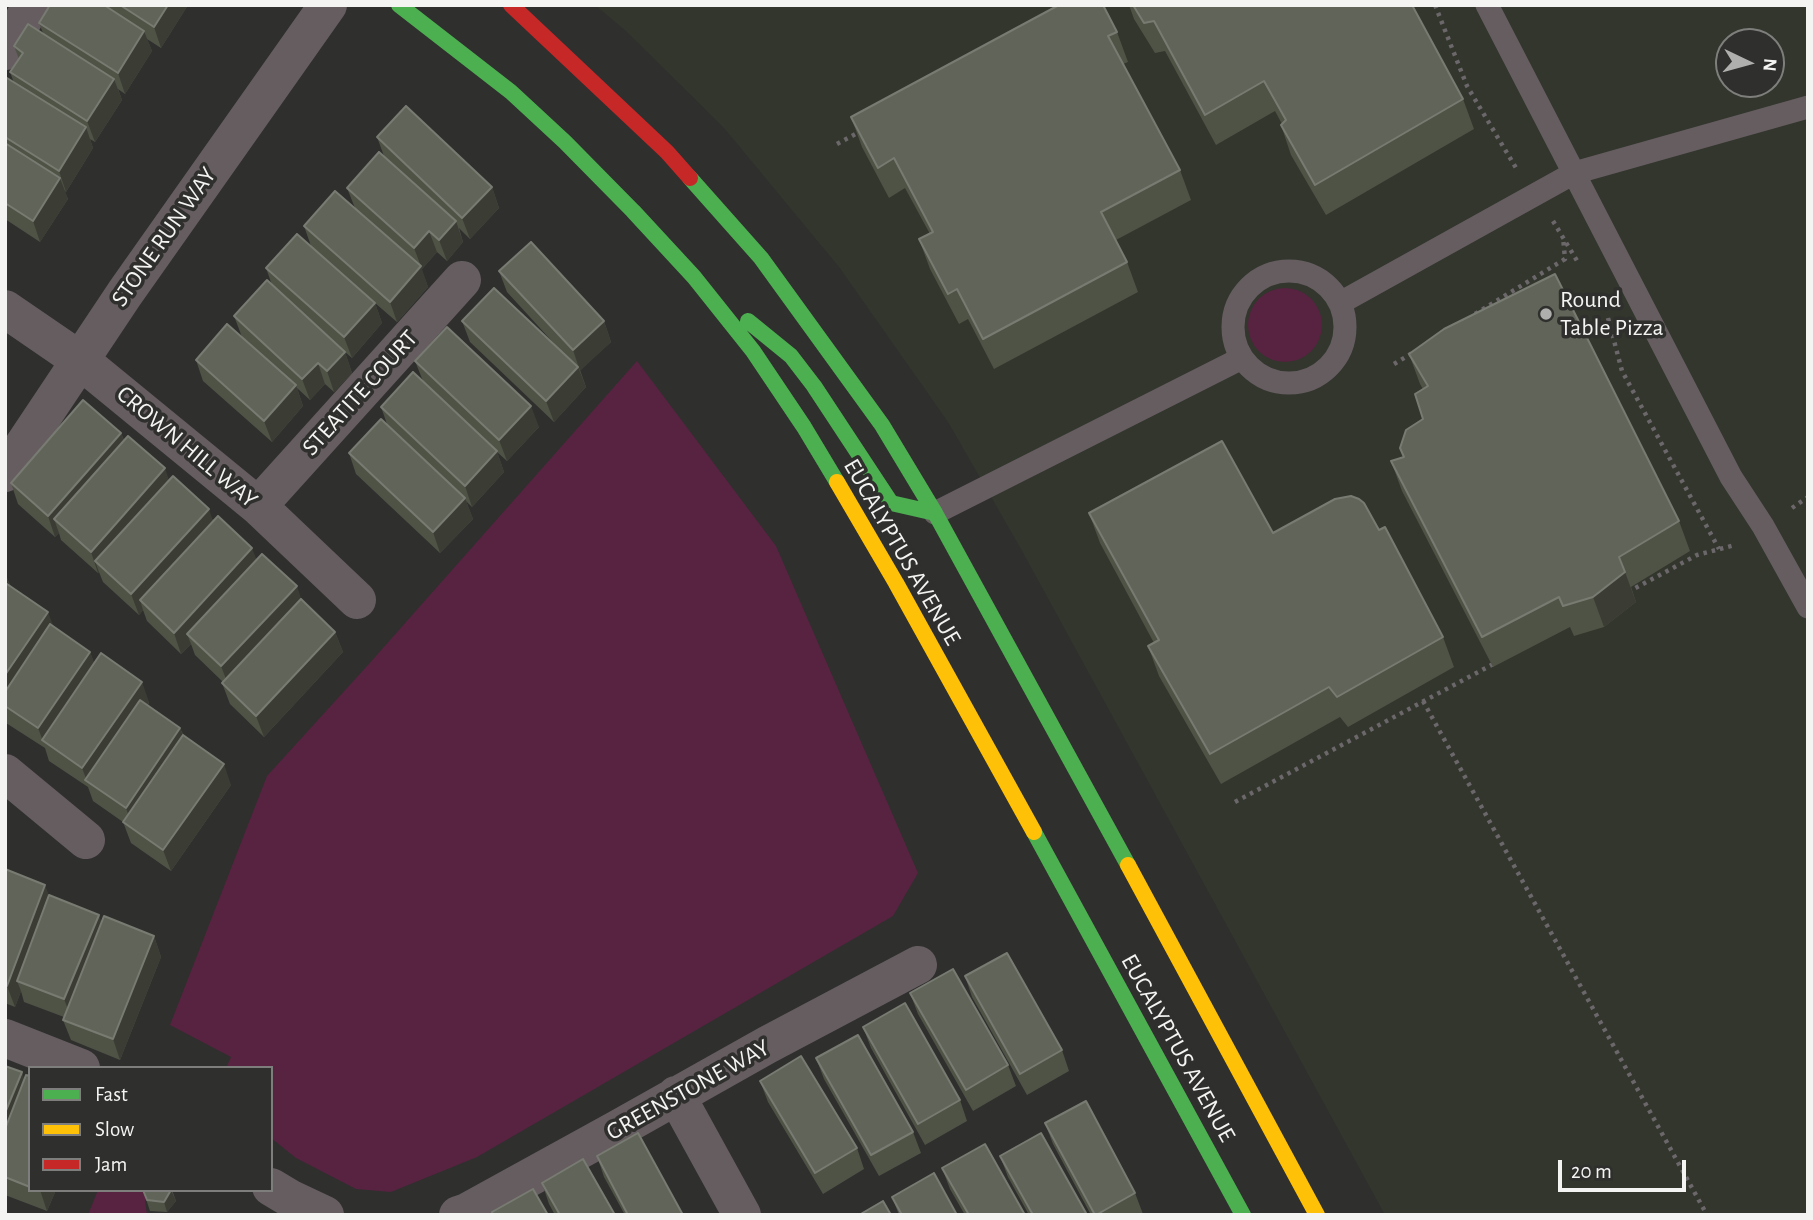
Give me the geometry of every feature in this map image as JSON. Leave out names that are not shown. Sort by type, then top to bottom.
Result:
[{"type":"main road","name":"EUCALYPTUS AVENUE","points":[[400,5],[511,92],[565,142],[694,277],[753,351],[804,427],[851,505],[1243,1215]]},
{"type":"main road","name":"EUCALYPTUS AVENUE","points":[[511,5],[667,152],[761,258],[882,425],[934,513],[1082,780],[1317,1215]]},
{"type":"main road","points":[[694,277],[791,356],[814,386],[891,503],[934,513]]},
{"type":"street","points":[[5,51],[32,5]]},
{"type":"street","name":"STONE RUN WAY","points":[[5,473],[125,293],[328,5]]},
{"type":"street","name":"STEATITE COURT","points":[[258,506],[461,280]]},
{"type":"street","name":"CROWN HILL WAY","points":[[5,309],[81,360],[258,506],[357,600]]},
{"type":"street","points":[[5,773],[86,840]]},
{"type":"street","name":"GREENSTONE WAY","points":[[458,1215],[918,965]]},
{"type":"street","points":[[5,1038],[77,1066]]},
{"type":"street","points":[[676,1095],[742,1215]]},
{"type":"street","points":[[273,1188],[325,1215]]},
{"type":"lane","points":[[1487,5],[1731,477],[1763,526],[1808,607]]},
{"type":"lane","points":[[1340,303],[1574,173],[1808,107]]},
{"type":"lane","points":[[1298,270],[1316,276],[1330,287],[1340,303],[1345,321],[1344,340],[1337,357],[1324,371],[1308,380],[1290,383],[1271,380],[1255,371],[1242,358],[1235,341],[1233,322],[1237,304],[1247,288],[1262,277],[1279,271],[1298,270]]},
{"type":"lane","points":[[934,513],[1242,358]]},
{"type":"path","points":[[1435,5],[1467,86],[1506,155],[1563,235],[1582,269]]},
{"type":"path","points":[[837,144],[862,131]]},
{"type":"path","points":[[1607,314],[1622,372],[1719,550]]},
{"type":"path","points":[[1626,593],[1697,555],[1735,545],[1808,497]]},
{"type":"path","points":[[1235,802],[1506,657]]},
{"type":"path","points":[[1423,701],[1706,1215]]},
{"type":"shaded area","points":[[595,5],[1808,5],[1808,1215],[1385,1215],[1021,549],[948,422],[839,267],[724,128],[627,32]]},
{"type":"shaded area","points":[[1285,288],[1299,291],[1311,299],[1319,311],[1322,325],[1319,339],[1311,351],[1299,359],[1285,362],[1271,359],[1259,351],[1251,339],[1248,325],[1251,311],[1259,299],[1271,291]]},
{"type":"shaded area","points":[[637,361],[776,546],[918,873],[893,916],[477,1157],[391,1192],[356,1189],[296,1158],[273,1140],[273,1066],[227,1066],[231,1057],[170,1025],[267,776]]},
{"type":"shaded area","points":[[97,1192],[146,1192],[147,1215],[88,1215]]},
{"type":"building","points":[[50,5],[104,5],[144,31],[118,73],[39,23]]},
{"type":"building","points":[[120,5],[168,5],[154,27]]},
{"type":"building","points":[[1059,5],[1103,5],[1117,32],[1108,36],[1180,170],[1101,212],[1127,262],[983,339],[957,289],[948,294],[919,239],[933,232],[894,158],[878,168],[851,117]]},
{"type":"building","points":[[1133,5],[1412,5],[1463,99],[1315,185],[1281,125],[1286,120],[1264,81],[1205,115],[1154,21],[1144,23]]},
{"type":"building","points":[[28,24],[114,79],[87,121],[10,72],[23,53],[14,46]]},
{"type":"building","points":[[7,78],[86,127],[59,171],[5,137]]},
{"type":"building","points":[[406,106],[492,187],[462,218],[377,137]]},
{"type":"building","points":[[5,143],[60,178],[33,221],[5,203]]},
{"type":"building","points":[[379,152],[456,221],[439,240],[429,231],[414,248],[347,188]]},
{"type":"building","points":[[335,191],[421,266],[390,302],[304,226]]},
{"type":"building","points":[[297,234],[375,303],[344,337],[266,268]]},
{"type":"building","points":[[531,242],[604,321],[573,350],[499,271]]},
{"type":"building","points":[[1555,274],[1679,521],[1619,557],[1625,572],[1593,597],[1563,606],[1559,597],[1482,637],[1391,461],[1404,457],[1400,448],[1406,430],[1423,419],[1415,394],[1428,386],[1409,354],[1444,329]]},
{"type":"building","points":[[267,280],[345,352],[327,371],[318,363],[302,379],[234,316]]},
{"type":"building","points":[[494,288],[578,367],[546,401],[462,321]]},
{"type":"building","points":[[227,324],[296,385],[264,421],[196,360]]},
{"type":"building","points":[[447,327],[531,406],[499,440],[415,361]]},
{"type":"building","points":[[413,372],[497,451],[465,486],[381,407]]},
{"type":"building","points":[[83,400],[121,433],[48,516],[11,483]]},
{"type":"building","points":[[381,419],[465,498],[433,532],[349,453]]},
{"type":"building","points":[[128,436],[165,468],[91,552],[54,519]]},
{"type":"building","points":[[1222,441],[1273,533],[1335,499],[1351,496],[1364,503],[1379,530],[1385,527],[1443,637],[1337,697],[1329,687],[1210,754],[1148,646],[1159,640],[1089,513]]},
{"type":"building","points":[[173,476],[209,509],[131,594],[95,561]]},
{"type":"building","points":[[218,516],[252,548],[174,633],[140,600]]},
{"type":"building","points":[[262,554],[297,586],[221,666],[187,634]]},
{"type":"building","points":[[7,584],[48,612],[5,675],[5,587]]},
{"type":"building","points":[[301,599],[335,632],[256,716],[222,683]]},
{"type":"building","points":[[50,624],[90,652],[38,728],[5,706],[5,692]]},
{"type":"building","points":[[101,653],[142,682],[82,768],[42,740]]},
{"type":"building","points":[[140,700],[180,728],[126,808],[85,780]]},
{"type":"building","points":[[183,735],[224,764],[163,850],[123,822]]},
{"type":"building","points":[[5,869],[45,885],[7,986],[5,985]]},
{"type":"building","points":[[49,895],[99,915],[64,999],[17,981]]},
{"type":"building","points":[[104,916],[154,936],[113,1039],[63,1020]]},
{"type":"building","points":[[1007,953],[1062,1050],[1020,1074],[965,976]]},
{"type":"building","points":[[953,969],[1008,1065],[966,1090],[910,993]]},
{"type":"building","points":[[905,1003],[960,1100],[918,1124],[863,1027]]},
{"type":"building","points":[[858,1035],[913,1132],[871,1155],[816,1058]]},
{"type":"building","points":[[801,1056],[857,1148],[815,1173],[760,1081]]},
{"type":"building","points":[[5,1066],[22,1072],[5,1113]]},
{"type":"building","points":[[28,1076],[28,1186],[5,1177],[5,1129]]},
{"type":"building","points":[[1086,1101],[1135,1193],[1096,1215],[1045,1123]]},
{"type":"building","points":[[638,1133],[683,1215],[628,1215],[597,1156]]},
{"type":"building","points":[[1041,1133],[1086,1213],[1083,1215],[1033,1215],[1000,1156]]},
{"type":"building","points":[[985,1144],[1025,1215],[969,1215],[942,1168]]},
{"type":"building","points":[[583,1159],[615,1215],[560,1215],[542,1183]]},
{"type":"building","points":[[934,1173],[957,1215],[902,1215],[892,1197]]},
{"type":"building","points":[[533,1189],[548,1215],[493,1215],[492,1212]]},
{"type":"building","points":[[144,1192],[170,1192],[164,1202],[147,1200]]},
{"type":"building","points":[[883,1201],[891,1215],[859,1215]]},
{"type":"traffic: fast","points":[[399,5],[511,92],[565,142],[694,277],[753,351],[837,482]]},
{"type":"traffic: fast","points":[[690,178],[761,258],[882,425],[935,513],[1128,865]]},
{"type":"traffic: fast","points":[[748,321],[791,356],[814,386],[891,503],[935,513]]},
{"type":"traffic: fast","points":[[1034,832],[1243,1215]]},
{"type":"traffic: slow","points":[[837,482],[1034,832]]},
{"type":"traffic: slow","points":[[1128,865],[1317,1215]]},
{"type":"traffic: jam","points":[[511,5],[667,152],[690,178]]},
{"type":"place","name":"Round Table Pizza","points":[[1546,314]]}]
